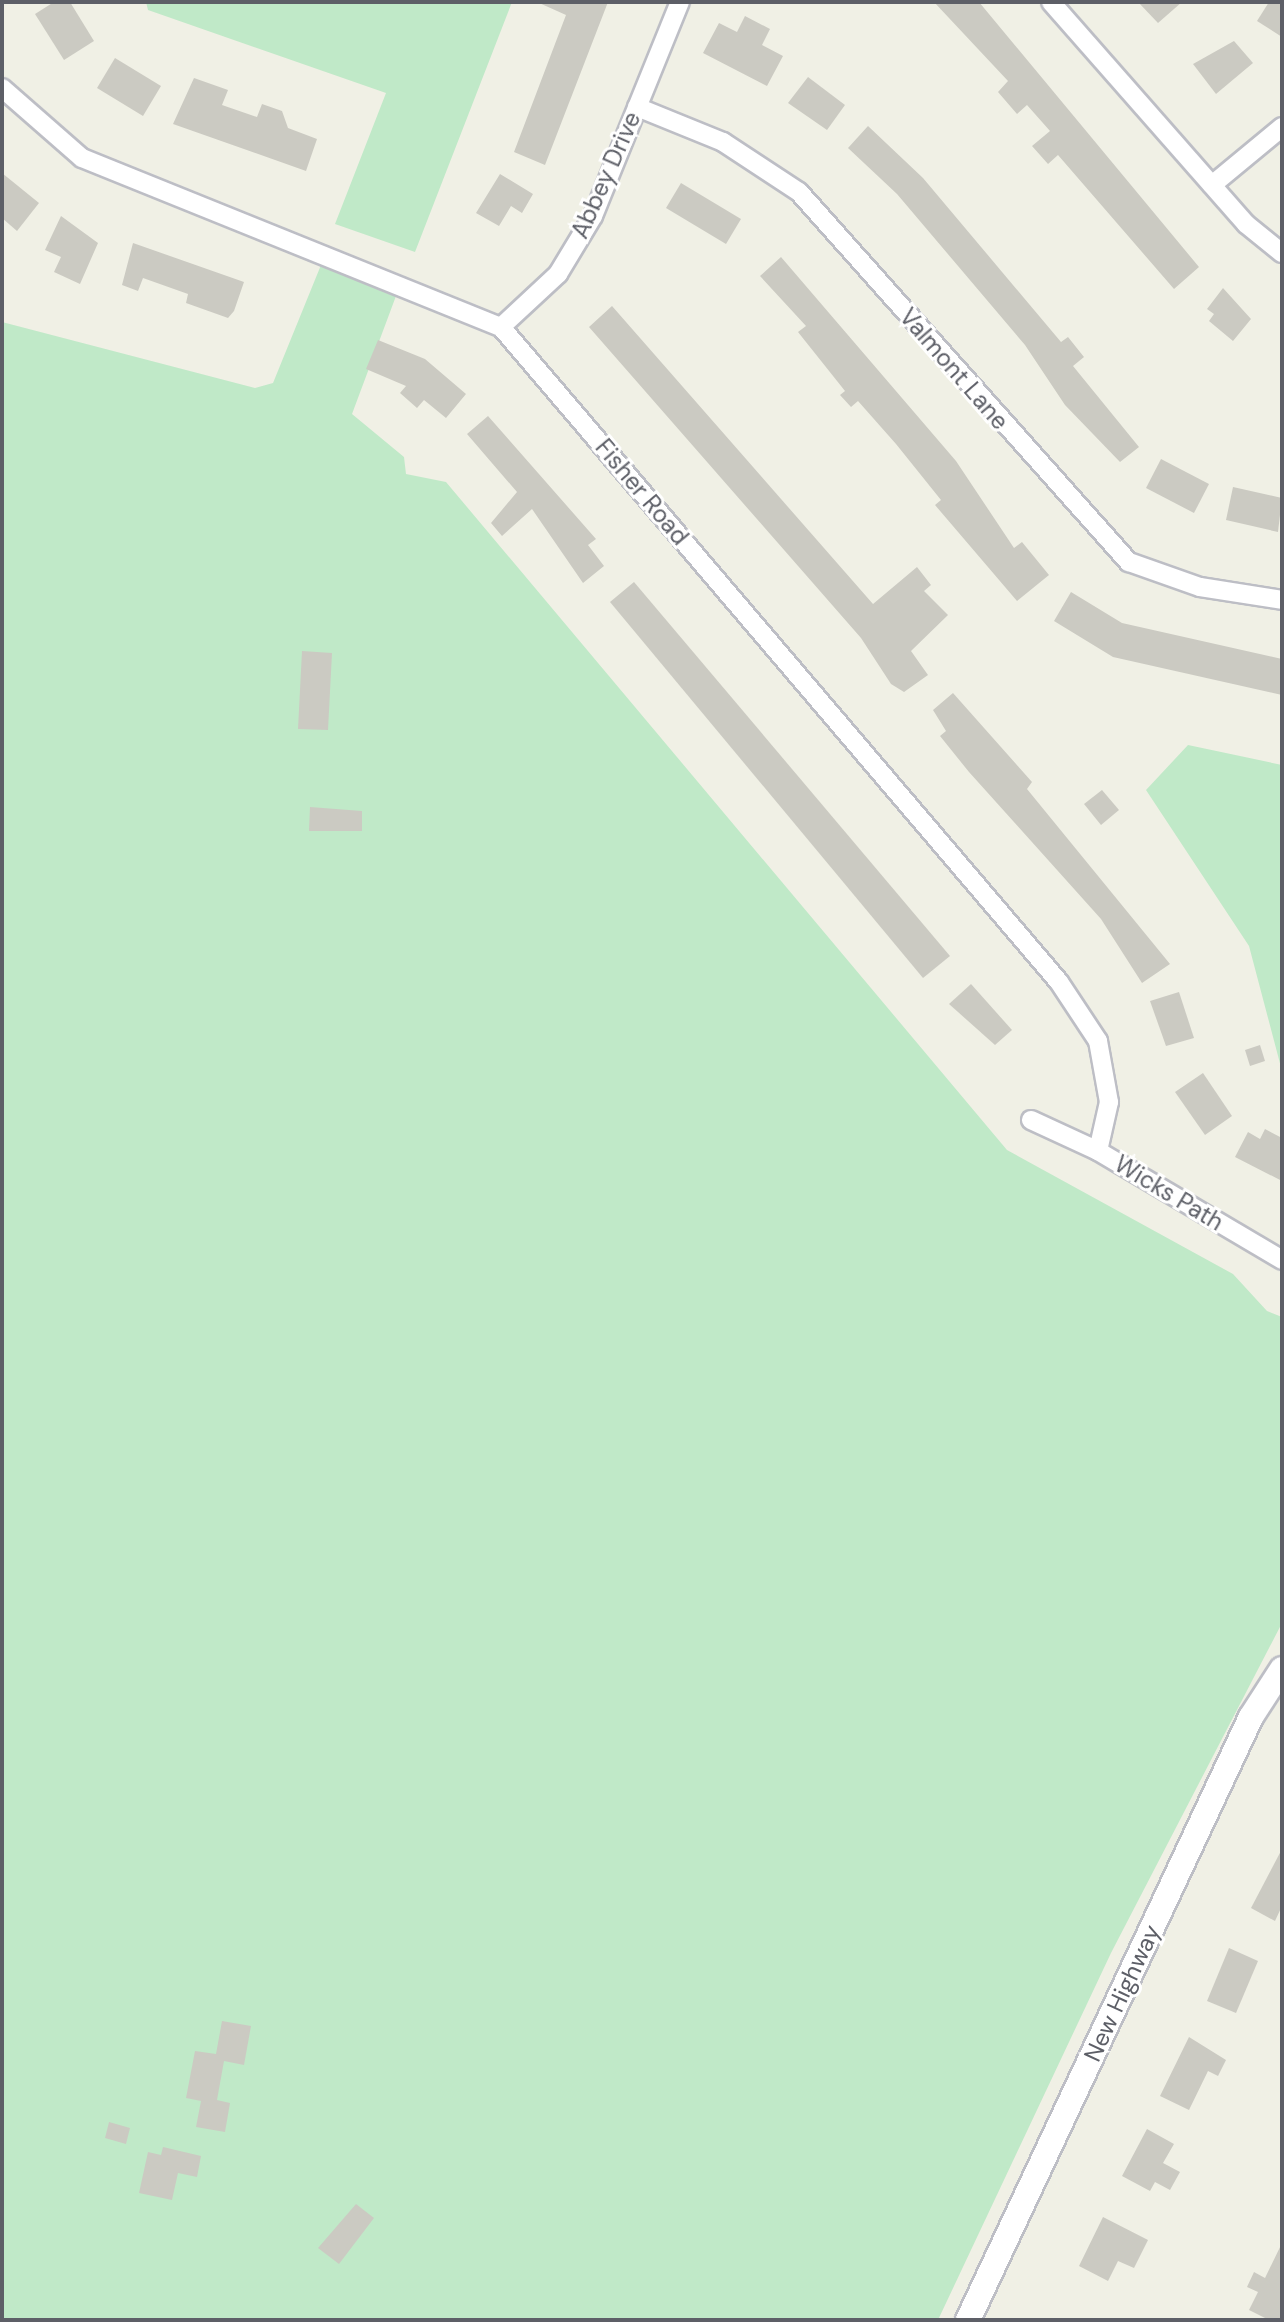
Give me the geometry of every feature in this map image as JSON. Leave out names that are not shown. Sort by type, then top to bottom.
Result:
[{"type":"street","name":"Abbey Drive","points":[[501,327],[558,274],[593,216],[680,2]]},
{"type":"street","points":[[1051,2],[1212,185],[1282,253]]},
{"type":"street","name":"Fisher Road","points":[[2,88],[82,158],[501,327],[1059,982],[1098,1041],[1109,1102]]},
{"type":"street","name":"Valmont Lane","points":[[637,107],[723,142],[799,192],[1129,562],[1200,587],[1282,600]]},
{"type":"street","points":[[1212,185],[1282,127]]},
{"type":"street","name":"Wicks Path","points":[[1109,1102],[1098,1151],[1282,1260]]},
{"type":"street","points":[[1031,1120],[1098,1151]]},
{"type":"street","name":"New Highway","points":[[968,2320],[1251,1717],[1282,1669]]},
{"type":"green space","points":[[146,2],[512,2],[415,252],[335,224],[386,93],[148,10]]},
{"type":"green space","points":[[321,265],[396,296],[352,414],[404,457],[406,474],[446,482],[1007,1150],[1233,1274],[1267,1311],[1282,1317],[1282,1623],[1111,1953],[938,2320],[2,2320],[2,322],[255,388],[273,383]]},
{"type":"green space","points":[[1188,745],[1282,765],[1282,1071],[1249,946],[1146,790]]},
{"type":"building","points":[[54,2],[70,2],[94,41],[64,60],[35,14]]},
{"type":"building","points":[[537,2],[608,2],[545,165],[514,152],[566,15]]},
{"type":"building","points":[[934,2],[979,2],[1199,267],[1174,289],[1058,155],[1048,164],[1032,146],[1050,131],[1027,105],[1017,114],[998,92],[1008,81]]},
{"type":"building","points":[[1138,2],[1182,2],[1158,23]]},
{"type":"building","points":[[1269,2],[1282,2],[1282,37],[1257,21]]},
{"type":"building","points":[[745,16],[770,29],[762,45],[783,56],[767,86],[703,53],[719,23],[737,32]]},
{"type":"building","points":[[1234,41],[1253,63],[1216,94],[1193,64]]},
{"type":"building","points":[[115,58],[161,86],[143,116],[97,88]]},
{"type":"building","points":[[808,77],[845,105],[827,130],[788,103]]},
{"type":"building","points":[[194,78],[228,90],[222,105],[257,117],[262,104],[282,111],[288,128],[317,139],[306,171],[173,124]]},
{"type":"building","points":[[868,126],[923,178],[1061,342],[1068,337],[1084,357],[1073,366],[1139,447],[1120,462],[1065,405],[1025,345],[897,194],[848,148]]},
{"type":"building","points":[[2,173],[39,203],[17,231],[2,218]]},
{"type":"building","points":[[500,174],[533,194],[522,213],[511,206],[499,226],[476,213]]},
{"type":"building","points":[[681,183],[741,219],[726,244],[666,208]]},
{"type":"building","points":[[61,216],[98,243],[80,284],[54,272],[61,257],[45,250]]},
{"type":"building","points":[[133,243],[244,282],[234,311],[228,318],[186,303],[188,294],[143,278],[138,291],[122,285]]},
{"type":"building","points":[[781,257],[956,461],[1014,548],[1022,542],[1049,575],[1017,601],[935,505],[941,500],[896,444],[858,401],[851,407],[840,395],[845,391],[798,332],[806,326],[760,276]]},
{"type":"building","points":[[1223,288],[1251,319],[1233,341],[1209,321],[1214,314],[1207,309]]},
{"type":"building","points":[[612,306],[873,604],[917,567],[931,585],[924,591],[948,615],[911,651],[928,675],[904,692],[891,684],[861,638],[589,327]]},
{"type":"building","points":[[378,340],[425,359],[466,394],[446,418],[424,400],[417,408],[400,393],[406,386],[366,369]]},
{"type":"building","points":[[488,416],[596,539],[588,545],[604,566],[583,583],[532,509],[502,536],[491,523],[517,492],[467,434]]},
{"type":"building","points":[[1161,459],[1209,484],[1194,513],[1146,488]]},
{"type":"building","points":[[1233,487],[1282,498],[1278,532],[1226,520]]},
{"type":"building","points":[[634,582],[950,956],[923,978],[610,602]]},
{"type":"building","points":[[1071,592],[1122,623],[1282,659],[1282,695],[1113,657],[1054,621]]},
{"type":"building","points":[[302,651],[332,653],[328,730],[298,729]]},
{"type":"building","points":[[953,693],[1032,782],[1027,789],[1170,964],[1142,983],[1101,919],[940,736],[946,731],[933,710]]},
{"type":"building","points":[[1102,790],[1119,810],[1101,825],[1084,804]]},
{"type":"building","points":[[310,807],[362,811],[362,831],[309,831]]},
{"type":"building","points":[[971,984],[1012,1030],[995,1045],[949,1004]]},
{"type":"building","points":[[1179,992],[1194,1038],[1166,1046],[1150,1001]]},
{"type":"building","points":[[1260,1045],[1265,1061],[1250,1066],[1245,1050]]},
{"type":"building","points":[[1203,1073],[1232,1116],[1205,1135],[1175,1092]]},
{"type":"building","points":[[1265,1129],[1282,1138],[1282,1181],[1235,1157],[1248,1132],[1260,1139]]},
{"type":"building","points":[[1282,1849],[1282,1906],[1275,1921],[1251,1908]]},
{"type":"building","points":[[1229,1948],[1258,1961],[1236,2013],[1207,2001]]},
{"type":"building","points":[[222,2021],[251,2026],[244,2065],[224,2061],[217,2100],[230,2103],[225,2132],[196,2127],[201,2101],[186,2098],[195,2051],[216,2054]]},
{"type":"building","points":[[1189,2037],[1226,2060],[1218,2076],[1208,2071],[1189,2110],[1160,2096]]},
{"type":"building","points":[[109,2122],[130,2128],[126,2144],[105,2138]]},
{"type":"building","points":[[1147,2129],[1174,2144],[1163,2163],[1180,2172],[1170,2190],[1155,2182],[1150,2191],[1122,2176]]},
{"type":"building","points":[[163,2147],[201,2156],[197,2177],[178,2173],[172,2200],[139,2193],[148,2152],[161,2155]]},
{"type":"building","points":[[356,2204],[374,2218],[339,2264],[318,2248]]},
{"type":"building","points":[[1103,2217],[1148,2240],[1134,2268],[1118,2261],[1108,2281],[1079,2266]]},
{"type":"building","points":[[1282,2243],[1282,2320],[1269,2320],[1249,2310],[1258,2292],[1247,2287],[1254,2272],[1265,2278]]}]
